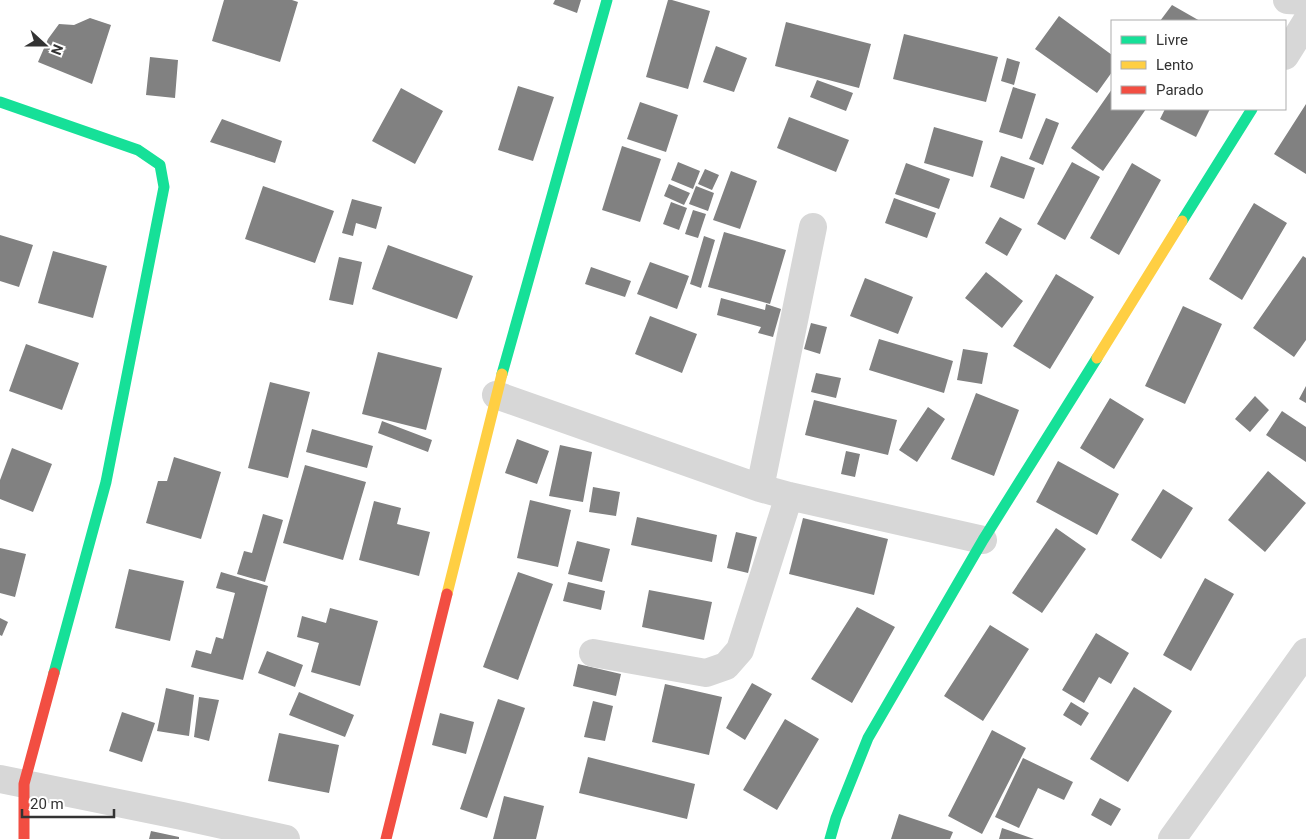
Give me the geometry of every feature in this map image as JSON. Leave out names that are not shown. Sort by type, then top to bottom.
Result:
[{"type":"street","points":[[386,839],[496,396],[607,0]]},
{"type":"street","points":[[1287,0],[1306,1]]},
{"type":"street","points":[[1286,54],[1306,22]]},
{"type":"street","points":[[0,102],[138,150],[160,166],[164,187],[106,482],[12,782],[24,839]]},
{"type":"street","points":[[830,839],[836,818],[868,738],[983,540],[1251,110]]},
{"type":"street","points":[[760,488],[813,227]]},
{"type":"street","points":[[496,396],[760,488],[983,540]]},
{"type":"street","points":[[592,653],[706,673],[726,666],[740,650],[789,496]]},
{"type":"street","points":[[1172,839],[1306,652]]},
{"type":"street","points":[[12,782],[286,839]]},
{"type":"building","points":[[224,0],[292,0],[298,2],[280,62],[212,41]]},
{"type":"building","points":[[555,0],[581,0],[577,13],[553,4]]},
{"type":"building","points":[[668,0],[710,11],[688,89],[646,77]]},
{"type":"building","points":[[1172,5],[1198,20],[1161,20]]},
{"type":"building","points":[[1059,16],[1111,54],[1111,73],[1097,93],[1035,49]]},
{"type":"building","points":[[90,18],[111,25],[92,84],[38,62],[48,39],[59,24],[74,25]]},
{"type":"building","points":[[786,22],[871,44],[859,88],[775,66]]},
{"type":"building","points":[[904,34],[998,57],[986,102],[893,79]]},
{"type":"building","points":[[716,46],[747,58],[734,92],[703,82]]},
{"type":"building","points":[[150,57],[178,60],[175,98],[146,95]]},
{"type":"building","points":[[1007,58],[1020,62],[1014,85],[1001,81]]},
{"type":"building","points":[[817,80],[853,93],[846,111],[810,97]]},
{"type":"building","points":[[518,86],[554,97],[533,161],[498,150]]},
{"type":"building","points":[[1013,87],[1036,94],[1022,139],[999,132]]},
{"type":"building","points":[[401,88],[443,111],[415,164],[372,141]]},
{"type":"building","points":[[1111,90],[1111,110],[1145,110],[1103,171],[1071,148]]},
{"type":"building","points":[[640,102],[678,115],[666,152],[627,139]]},
{"type":"building","points":[[1306,104],[1306,174],[1274,154]]},
{"type":"building","points":[[1164,110],[1210,110],[1196,137],[1160,119]]},
{"type":"building","points":[[789,117],[849,140],[836,172],[777,148]]},
{"type":"building","points":[[1046,118],[1059,123],[1043,165],[1029,159]]},
{"type":"building","points":[[222,119],[282,141],[275,163],[210,142]]},
{"type":"building","points":[[934,127],[983,141],[973,177],[924,163]]},
{"type":"building","points":[[622,146],[661,159],[640,222],[602,210]]},
{"type":"building","points":[[1001,156],[1035,168],[1024,199],[990,187]]},
{"type":"building","points":[[678,162],[700,171],[693,189],[671,180]]},
{"type":"building","points":[[1072,162],[1100,177],[1065,240],[1037,224]]},
{"type":"building","points":[[906,163],[950,179],[939,209],[895,194]]},
{"type":"building","points":[[1132,163],[1161,180],[1119,255],[1090,238]]},
{"type":"building","points":[[705,169],[719,175],[712,190],[698,184]]},
{"type":"building","points":[[731,171],[757,181],[740,229],[713,220]]},
{"type":"building","points":[[669,184],[690,193],[684,205],[664,196]]},
{"type":"building","points":[[263,186],[334,211],[315,263],[245,239]]},
{"type":"building","points":[[696,186],[714,193],[708,211],[689,204]]},
{"type":"building","points":[[894,198],[936,213],[927,238],[885,223]]},
{"type":"building","points":[[352,199],[382,207],[376,229],[356,223],[353,236],[342,233]]},
{"type":"building","points":[[671,202],[687,208],[679,230],[663,224]]},
{"type":"building","points":[[1254,203],[1287,223],[1242,300],[1209,279]]},
{"type":"building","points":[[693,210],[706,214],[698,238],[685,234]]},
{"type":"building","points":[[1000,217],[1022,229],[1007,256],[985,243]]},
{"type":"building","points":[[724,232],[786,250],[770,304],[708,287]]},
{"type":"building","points":[[0,235],[33,245],[19,287],[0,281]]},
{"type":"building","points":[[704,236],[715,240],[701,288],[690,284]]},
{"type":"building","points":[[388,245],[473,276],[457,319],[372,289]]},
{"type":"building","points":[[53,251],[107,266],[93,318],[38,303]]},
{"type":"building","points":[[1303,256],[1306,258],[1306,340],[1294,357],[1253,328]]},
{"type":"building","points":[[339,257],[362,262],[353,305],[329,300]]},
{"type":"building","points":[[650,262],[689,276],[677,309],[637,294]]},
{"type":"building","points":[[591,267],[631,281],[625,297],[585,284]]},
{"type":"building","points":[[986,272],[1023,301],[1002,328],[965,298]]},
{"type":"building","points":[[1056,274],[1094,297],[1050,369],[1013,346]]},
{"type":"building","points":[[865,278],[913,297],[898,334],[850,316]]},
{"type":"building","points":[[721,298],[765,310],[766,304],[781,309],[773,337],[758,333],[761,327],[717,315]]},
{"type":"building","points":[[1183,306],[1222,324],[1185,404],[1145,386]]},
{"type":"building","points":[[650,316],[697,334],[682,373],[635,354]]},
{"type":"building","points":[[811,323],[827,327],[820,354],[804,349]]},
{"type":"building","points":[[879,339],[953,361],[944,393],[869,370]]},
{"type":"building","points":[[26,344],[79,363],[62,410],[9,391]]},
{"type":"building","points":[[963,349],[988,353],[982,384],[957,380]]},
{"type":"building","points":[[378,352],[442,368],[426,430],[362,414]]},
{"type":"building","points":[[816,373],[841,378],[836,398],[811,392]]},
{"type":"building","points":[[270,382],[310,392],[288,478],[248,468]]},
{"type":"building","points":[[1306,386],[1306,403],[1299,399]]},
{"type":"building","points":[[976,393],[1019,410],[994,476],[951,459]]},
{"type":"building","points":[[1255,396],[1269,410],[1250,432],[1235,419]]},
{"type":"building","points":[[1110,398],[1144,419],[1114,469],[1080,448]]},
{"type":"building","points":[[814,400],[897,420],[888,455],[805,435]]},
{"type":"building","points":[[928,407],[945,419],[917,462],[899,450]]},
{"type":"building","points":[[1282,411],[1306,427],[1306,462],[1266,435]]},
{"type":"building","points":[[382,421],[432,440],[428,452],[378,433]]},
{"type":"building","points":[[312,429],[373,446],[367,468],[306,452]]},
{"type":"building","points":[[517,439],[549,451],[537,484],[505,473]]},
{"type":"building","points":[[560,445],[592,452],[583,502],[549,496]]},
{"type":"building","points":[[12,448],[52,464],[33,512],[0,499],[0,480]]},
{"type":"building","points":[[846,451],[860,454],[855,477],[841,474]]},
{"type":"building","points":[[174,457],[221,472],[201,539],[146,523],[158,481],[167,481]]},
{"type":"building","points":[[1058,461],[1119,494],[1097,535],[1036,502]]},
{"type":"building","points":[[305,465],[366,482],[343,560],[283,543]]},
{"type":"building","points":[[1268,471],[1306,503],[1265,552],[1228,520]]},
{"type":"building","points":[[593,487],[620,492],[616,516],[589,512]]},
{"type":"building","points":[[1163,489],[1193,508],[1161,559],[1131,540]]},
{"type":"building","points":[[530,500],[571,510],[558,567],[517,558]]},
{"type":"building","points":[[374,501],[401,508],[397,524],[430,532],[419,576],[359,560]]},
{"type":"building","points":[[263,514],[283,520],[265,582],[237,574],[244,551],[252,553]]},
{"type":"building","points":[[637,517],[717,535],[712,562],[631,545]]},
{"type":"building","points":[[803,518],[888,539],[874,595],[789,574]]},
{"type":"building","points":[[1056,528],[1086,549],[1042,613],[1012,593]]},
{"type":"building","points":[[736,532],[757,537],[748,573],[727,568]]},
{"type":"building","points":[[577,541],[610,549],[602,582],[568,574]]},
{"type":"building","points":[[0,548],[26,554],[15,597],[0,593]]},
{"type":"building","points":[[129,569],[184,581],[170,641],[115,628]]},
{"type":"building","points":[[221,572],[268,586],[243,680],[191,667],[196,650],[211,654],[216,637],[223,639],[235,593],[216,588]]},
{"type":"building","points":[[518,572],[553,584],[518,680],[483,667]]},
{"type":"building","points":[[1205,578],[1234,594],[1191,671],[1163,655]]},
{"type":"building","points":[[568,582],[605,591],[601,610],[563,601]]},
{"type":"building","points":[[649,590],[712,602],[704,640],[642,627]]},
{"type":"building","points":[[857,607],[895,627],[852,703],[811,679]]},
{"type":"building","points":[[330,608],[378,621],[360,686],[311,672],[319,643],[297,637],[302,616],[326,623]]},
{"type":"building","points":[[0,618],[8,622],[2,636],[0,635]]},
{"type":"building","points":[[990,625],[1029,649],[983,721],[944,696]]},
{"type":"building","points":[[1096,633],[1129,653],[1111,684],[1099,677],[1084,703],[1062,690]]},
{"type":"building","points":[[267,651],[303,665],[295,687],[258,673]]},
{"type":"building","points":[[578,664],[621,674],[616,696],[573,686]]},
{"type":"building","points":[[752,683],[772,694],[745,740],[726,728]]},
{"type":"building","points":[[665,684],[722,697],[709,755],[652,742]]},
{"type":"building","points":[[1134,687],[1172,711],[1128,782],[1090,759]]},
{"type":"building","points":[[166,688],[194,695],[189,736],[157,731]]},
{"type":"building","points":[[299,692],[354,715],[345,737],[289,715]]},
{"type":"building","points":[[199,697],[219,700],[209,741],[194,737]]},
{"type":"building","points":[[498,699],[525,708],[487,818],[460,809]]},
{"type":"building","points":[[593,701],[613,706],[605,741],[584,737]]},
{"type":"building","points":[[1071,702],[1089,713],[1081,726],[1063,715]]},
{"type":"building","points":[[122,712],[155,723],[142,762],[109,751]]},
{"type":"building","points":[[440,713],[474,722],[466,754],[432,745]]},
{"type":"building","points":[[785,719],[819,739],[777,810],[743,790]]},
{"type":"building","points":[[992,730],[1026,748],[982,834],[948,816]]},
{"type":"building","points":[[279,733],[339,745],[329,793],[268,781]]},
{"type":"building","points":[[588,757],[695,784],[687,819],[579,793]]},
{"type":"building","points":[[1023,758],[1073,782],[1064,800],[1038,788],[1019,828],[995,817]]},
{"type":"building","points":[[504,796],[544,806],[536,839],[493,839]]},
{"type":"building","points":[[1100,798],[1121,809],[1111,826],[1091,815]]},
{"type":"building","points":[[899,814],[953,832],[950,839],[891,839]]},
{"type":"building","points":[[1002,828],[1034,839],[999,839]]},
{"type":"building","points":[[151,831],[179,837],[179,839],[149,839]]},
{"type":"traffic: fast","points":[[502,374],[607,0]]},
{"type":"traffic: fast","points":[[0,102],[138,150],[160,165],[164,187],[106,482],[54,673]]},
{"type":"traffic: fast","points":[[1182,221],[1251,110]]},
{"type":"traffic: fast","points":[[830,839],[836,818],[868,738],[983,540],[1097,358]]},
{"type":"traffic: slow","points":[[1097,358],[1182,221]]},
{"type":"traffic: slow","points":[[447,594],[502,374]]},
{"type":"traffic: jam","points":[[386,839],[447,594]]},
{"type":"traffic: jam","points":[[24,839],[24,784],[54,673]]}]
